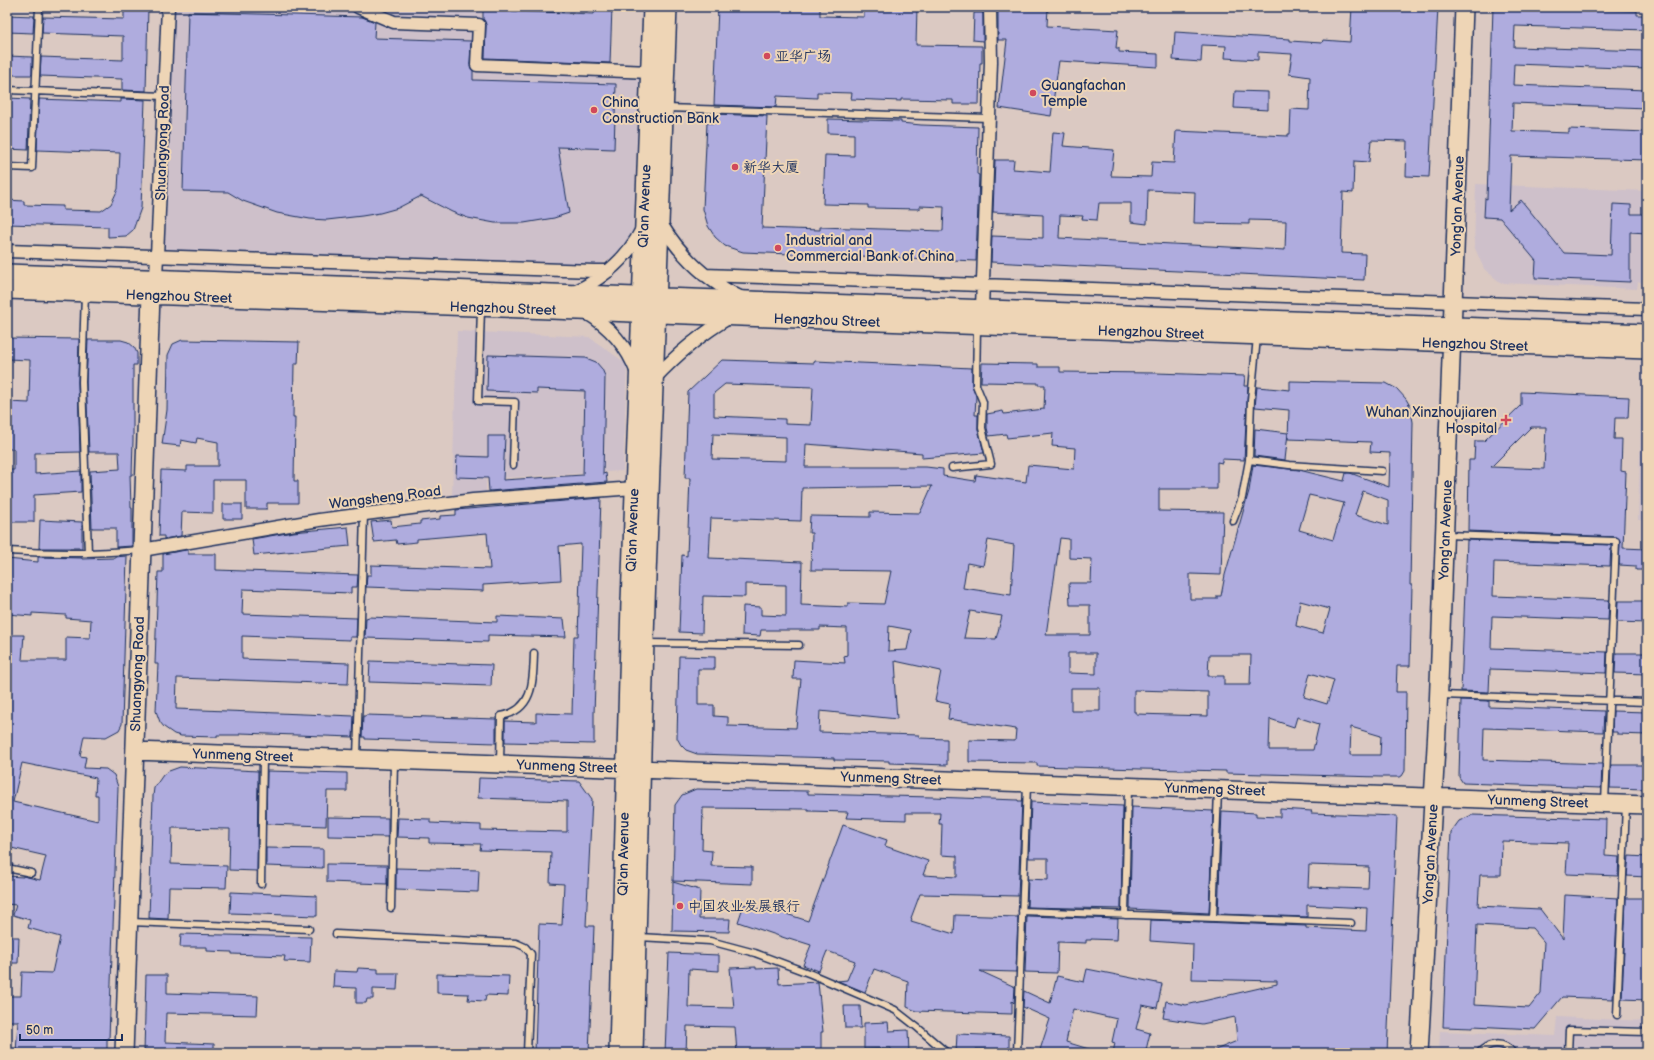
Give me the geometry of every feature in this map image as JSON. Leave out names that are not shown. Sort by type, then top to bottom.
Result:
[{"type":"main road","name":"Qi'an Avenue","points":[[618,1053],[633,768],[645,643],[646,378],[649,296],[644,226],[652,7]]},
{"type":"main road","name":"Qi'an Avenue","points":[[649,296],[660,221],[668,7]]},
{"type":"main road","name":"Yong'an Avenue","points":[[1420,1053],[1439,695],[1464,7]]},
{"type":"main road","name":"Hengzhou Street","points":[[7,273],[1647,333]]},
{"type":"main road","name":"Hengzhou Street","points":[[7,290],[1647,350]]},
{"type":"main road","name":"Shuangyong Road","points":[[124,1053],[150,295]]},
{"type":"main road","name":"Qi'an Avenue","points":[[634,1053],[637,937],[633,768],[634,488],[646,378]]},
{"type":"main road","name":"Yunmeng Street","points":[[135,751],[1647,804]]},
{"type":"street","name":"Shuangyong Road","points":[[156,278],[168,7]]},
{"type":"street","points":[[358,7],[394,22],[479,25],[477,65],[650,72]]},
{"type":"street","points":[[982,308],[991,62],[990,7]]},
{"type":"street","points":[[660,221],[680,251],[704,275],[723,288],[744,299]]},
{"type":"street","points":[[571,293],[584,287],[609,271],[630,250],[644,226]]},
{"type":"street","points":[[7,251],[594,272],[609,271]]},
{"type":"street","points":[[704,275],[1647,310]]},
{"type":"street","points":[[584,311],[604,324],[620,341],[634,364],[646,378],[692,342],[731,316]]},
{"type":"street","name":"Wangsheng Road","points":[[142,550],[319,520],[473,500],[634,488]]},
{"type":"lane","points":[[7,167],[32,168],[39,7]]},
{"type":"lane","points":[[7,90],[164,96]]},
{"type":"lane","points":[[664,108],[989,118]]},
{"type":"lane","points":[[85,293],[82,382],[88,553]]},
{"type":"lane","points":[[481,307],[478,401],[515,402],[513,465]]},
{"type":"lane","points":[[952,468],[991,464],[982,428],[983,402],[976,385],[977,325]]},
{"type":"lane","points":[[1233,521],[1242,498],[1249,460],[1251,400],[1257,336]]},
{"type":"lane","points":[[1249,460],[1289,465],[1382,471]]},
{"type":"lane","points":[[357,759],[364,514]]},
{"type":"lane","points":[[1445,534],[1616,541],[1605,803]]},
{"type":"lane","points":[[7,551],[49,554],[142,550]]},
{"type":"lane","points":[[645,643],[799,645]]},
{"type":"lane","points":[[500,764],[501,716],[513,712],[526,700],[533,684],[534,654]]},
{"type":"lane","points":[[1439,695],[1647,702]]},
{"type":"lane","points":[[261,884],[264,755]]},
{"type":"lane","points":[[391,908],[394,760]]},
{"type":"lane","points":[[1017,1053],[1027,782]]},
{"type":"lane","points":[[1125,915],[1128,786]]},
{"type":"lane","points":[[1213,918],[1218,789]]},
{"type":"lane","points":[[1617,1015],[1626,804]]},
{"type":"lane","points":[[7,868],[31,872]]},
{"type":"lane","points":[[1022,912],[1351,923]]},
{"type":"lane","points":[[129,922],[309,929]]},
{"type":"lane","points":[[336,934],[516,943],[525,947],[530,954],[527,1053]]},
{"type":"lane","points":[[637,937],[710,942],[755,952],[895,1010],[947,1053]]},
{"type":"lane","points":[[1568,1053],[1569,1030],[1647,1032]]},
{"type":"lane","points":[[1479,1053],[1482,1048],[1491,1044],[1506,1046],[1513,1053]]},
{"type":"shaded area","points":[[175,7],[396,7],[396,9],[482,11],[481,61],[640,66],[633,233],[628,243],[612,258],[594,267],[165,249]]},
{"type":"shaded area","points":[[1476,184],[1647,191],[1647,282],[1638,282],[1637,289],[1501,283],[1484,269],[1474,246]]},
{"type":"shaded area","points":[[457,331],[589,337],[627,364],[623,471],[486,479],[486,494],[452,497]]},
{"type":"shaded area","points":[[1642,387],[1647,387],[1647,520],[1638,520]]},
{"type":"shaded area","points":[[1557,1017],[1647,1021],[1647,1053],[1439,1053],[1440,1031],[1555,1036]]},
{"type":"building","points":[[124,7],[148,7],[146,91],[122,90],[122,79],[40,76],[41,57],[123,60],[123,36],[42,33],[43,17],[124,19]]},
{"type":"building","points":[[595,7],[612,7],[610,63],[485,58],[486,25],[483,19],[483,10],[594,14]]},
{"type":"building","points":[[718,7],[820,7],[820,16],[864,17],[864,7],[917,7],[916,45],[982,46],[979,104],[953,104],[953,100],[901,99],[901,101],[851,99],[852,93],[817,92],[817,98],[777,96],[776,107],[714,105]]},
{"type":"building","points":[[998,7],[1048,7],[1047,26],[1118,30],[1116,48],[1119,48],[1119,52],[1158,54],[1158,67],[1059,61],[1051,116],[999,108],[1007,40],[998,40]]},
{"type":"building","points":[[1352,7],[1438,7],[1429,177],[1406,176],[1407,141],[1371,140],[1369,162],[1354,161],[1353,193],[1343,192],[1341,253],[1365,254],[1364,280],[991,262],[992,236],[1043,238],[1043,215],[993,212],[995,160],[1014,160],[1013,169],[1050,172],[1053,132],[1065,133],[1063,146],[1114,150],[1111,176],[1151,177],[1152,162],[1174,163],[1176,131],[1288,136],[1288,134],[1290,134],[1291,109],[1309,110],[1310,77],[1289,74],[1292,54],[1258,52],[1258,60],[1225,58],[1226,46],[1202,45],[1201,62],[1173,60],[1175,32],[1290,39],[1290,41],[1322,43],[1323,40],[1350,42]],"holes":[[[1148,190],[1195,192],[1194,223],[1249,224],[1249,220],[1286,221],[1285,250],[1059,238],[1060,215],[1083,216],[1082,219],[1097,220],[1099,203],[1131,203],[1131,222],[1147,224]]]},
{"type":"building","points":[[1493,7],[1637,11],[1637,15],[1647,15],[1647,30],[1515,26],[1514,47],[1647,51],[1647,69],[1514,64],[1513,85],[1647,90],[1647,108],[1513,103],[1512,131],[1569,133],[1569,129],[1647,132],[1647,160],[1511,156],[1509,210],[1521,200],[1564,253],[1611,255],[1613,204],[1631,205],[1631,214],[1647,214],[1647,233],[1630,232],[1630,282],[1535,278],[1536,261],[1500,218],[1484,217],[1485,198],[1487,199]]},
{"type":"building","points":[[188,12],[362,17],[375,22],[374,38],[471,41],[470,65],[473,71],[473,80],[616,84],[614,149],[558,147],[569,213],[554,218],[524,223],[495,223],[468,218],[452,212],[421,196],[398,208],[380,213],[327,220],[310,219],[277,213],[243,201],[228,192],[183,191]]},
{"type":"building","points":[[974,13],[983,13],[983,41],[973,40]]},
{"type":"building","points":[[7,15],[34,16],[33,33],[7,32]]},
{"type":"building","points":[[7,56],[32,57],[32,75],[7,75]]},
{"type":"building","points":[[1235,91],[1268,92],[1268,110],[1234,108]]},
{"type":"building","points":[[7,98],[30,99],[28,150],[7,149]]},
{"type":"building","points":[[39,99],[121,102],[121,99],[145,100],[141,208],[133,230],[126,236],[108,237],[108,227],[7,224],[7,200],[24,201],[24,205],[63,206],[63,210],[101,211],[111,204],[118,189],[120,153],[37,150]]},
{"type":"building","points":[[714,114],[767,116],[762,228],[820,230],[820,227],[943,231],[944,207],[920,206],[920,209],[868,208],[868,205],[823,204],[825,155],[854,156],[854,134],[828,133],[828,119],[901,121],[901,123],[921,125],[978,127],[977,174],[979,175],[976,261],[743,252],[725,246],[715,237],[708,226],[703,209],[707,123],[714,123]]},
{"type":"building","points":[[7,338],[79,339],[78,382],[80,452],[35,453],[35,474],[81,471],[81,492],[34,495],[34,522],[7,522],[7,470],[14,470],[14,449],[7,449],[7,402],[29,403],[30,360],[7,359]]},
{"type":"building","points":[[88,340],[121,340],[128,342],[134,347],[137,353],[137,365],[133,365],[133,440],[132,475],[130,475],[132,546],[116,547],[116,528],[92,528],[90,471],[120,469],[119,452],[89,452],[86,382]]},
{"type":"building","points":[[182,340],[299,342],[298,364],[294,364],[293,417],[295,417],[294,481],[298,481],[298,503],[267,503],[267,509],[246,509],[246,480],[213,480],[213,513],[182,512],[181,536],[164,539],[164,536],[159,536],[161,470],[187,471],[187,466],[218,466],[218,442],[197,438],[196,443],[181,440],[180,446],[162,444],[167,410],[168,355],[173,344]]},
{"type":"building","points":[[488,355],[586,358],[596,362],[602,369],[605,376],[603,474],[606,473],[607,482],[489,491],[488,478],[456,477],[457,456],[488,457],[488,436],[505,436],[503,480],[583,475],[585,391],[537,389],[537,393],[487,391]]},
{"type":"building","points":[[722,360],[814,363],[815,361],[972,368],[972,385],[976,396],[975,415],[978,415],[978,429],[984,453],[922,458],[922,453],[806,444],[805,467],[926,467],[943,469],[943,476],[975,481],[976,475],[1026,482],[1028,465],[1074,469],[1075,448],[1052,446],[1053,433],[1007,438],[1006,434],[989,436],[987,428],[987,414],[1003,411],[1004,414],[1044,409],[1045,385],[1038,385],[1038,383],[981,382],[982,363],[1038,364],[1038,367],[1060,367],[1060,372],[1245,376],[1244,386],[1248,386],[1244,460],[1222,459],[1222,463],[1217,462],[1217,489],[1159,489],[1159,511],[1223,512],[1221,575],[1190,574],[1190,599],[1217,599],[1217,596],[1221,596],[1225,575],[1249,491],[1253,465],[1299,470],[1344,481],[1346,473],[1350,473],[1389,487],[1390,453],[1370,452],[1371,442],[1288,439],[1289,410],[1255,407],[1257,387],[1290,390],[1290,381],[1386,383],[1397,389],[1406,399],[1410,406],[1413,422],[1410,666],[1397,666],[1396,692],[1406,692],[1405,771],[1402,776],[1399,777],[1380,777],[1226,773],[1226,771],[1037,766],[1037,763],[969,762],[969,740],[1015,741],[1016,729],[948,719],[950,704],[935,701],[941,671],[895,661],[896,677],[894,677],[897,719],[820,711],[819,732],[919,735],[919,738],[947,739],[947,765],[889,763],[889,761],[834,760],[834,758],[697,754],[686,750],[677,738],[679,656],[715,657],[715,669],[698,669],[698,705],[714,705],[714,716],[728,717],[728,726],[796,728],[801,679],[793,679],[794,660],[845,663],[844,656],[847,655],[847,628],[820,627],[820,630],[761,630],[760,636],[742,635],[743,606],[761,607],[761,615],[786,616],[786,585],[745,584],[745,597],[703,596],[702,633],[679,632],[682,555],[687,556],[690,478],[685,478],[688,392]],"holes":[[[725,384],[813,387],[811,425],[785,424],[785,419],[714,416],[714,393]],[[713,434],[786,437],[786,461],[712,459]],[[932,486],[920,513],[870,512],[870,517],[810,516],[809,533],[812,533],[811,570],[891,571],[884,604],[848,603],[848,607],[801,605],[802,562],[709,558],[711,518],[801,521],[802,488]],[[1363,491],[1388,500],[1388,525],[1355,515]],[[1309,495],[1344,503],[1333,540],[1299,530]],[[1060,538],[1069,539],[1069,558],[1092,559],[1091,583],[1069,583],[1070,605],[1090,605],[1090,635],[1046,635]],[[988,540],[1014,545],[1011,595],[963,588],[967,563],[983,566]],[[1300,601],[1330,609],[1323,633],[1296,626]],[[970,611],[1002,616],[996,639],[964,638]],[[889,626],[911,630],[907,650],[888,651]],[[1068,653],[1096,653],[1096,674],[1068,673]],[[1209,655],[1251,655],[1250,685],[1224,685],[1224,676],[1208,676]],[[1310,673],[1334,680],[1327,704],[1304,697]],[[1071,688],[1100,688],[1100,711],[1071,711]],[[1134,690],[1208,692],[1208,716],[1136,714],[1136,712],[1134,712]],[[1297,717],[1319,724],[1313,750],[1269,750],[1270,719],[1294,727]],[[1351,727],[1381,736],[1380,755],[1350,755]]]},
{"type":"building","points":[[1521,392],[1629,397],[1628,418],[1615,418],[1614,439],[1622,439],[1621,471],[1626,472],[1623,548],[1647,549],[1647,570],[1636,570],[1636,566],[1619,565],[1620,541],[1617,537],[1468,531],[1469,460],[1474,460],[1475,441],[1484,441],[1521,405]],"holes":[[[1531,427],[1546,427],[1544,469],[1491,467]]]},
{"type":"building","points":[[1255,429],[1288,433],[1285,460],[1254,456]]},
{"type":"building","points":[[601,498],[594,744],[505,742],[505,721],[536,722],[536,713],[572,714],[574,636],[578,636],[581,544],[559,546],[561,580],[483,585],[483,591],[366,587],[367,575],[371,575],[371,565],[490,569],[487,533],[417,539],[417,542],[397,544],[396,540],[374,542],[371,522],[391,520],[392,527],[420,524],[420,521],[440,519],[440,516],[456,515],[456,510]]},
{"type":"building","points":[[223,504],[242,504],[242,519],[223,519]]},
{"type":"building","points":[[40,520],[82,522],[82,548],[39,548]]},
{"type":"building","points":[[348,527],[350,546],[254,555],[252,539],[293,532]]},
{"type":"building","points":[[1467,540],[1611,545],[1610,566],[1494,562],[1493,596],[1609,600],[1608,620],[1492,616],[1491,648],[1607,652],[1606,673],[1490,669],[1489,692],[1461,691]]},
{"type":"building","points":[[188,550],[188,554],[216,554],[216,570],[358,575],[357,587],[351,587],[351,593],[243,589],[242,614],[357,618],[356,637],[350,637],[350,640],[242,636],[242,659],[349,663],[348,684],[177,678],[176,709],[354,716],[353,737],[240,733],[240,735],[217,735],[217,737],[181,736],[174,734],[164,727],[160,722],[156,711],[158,664],[155,664],[158,572],[163,572],[163,554]]},
{"type":"building","points":[[127,556],[122,724],[119,730],[106,737],[84,736],[80,756],[86,757],[84,768],[106,769],[114,775],[118,787],[109,1039],[107,1039],[107,1053],[16,1053],[18,1021],[7,1021],[7,996],[21,996],[22,972],[52,973],[60,937],[28,928],[30,920],[13,915],[16,905],[7,904],[7,876],[23,876],[40,880],[46,856],[7,847],[7,635],[24,635],[22,660],[66,660],[66,637],[90,638],[91,620],[66,618],[66,615],[32,613],[32,616],[7,614],[7,559],[38,562],[38,557],[82,559]],"holes":[[[22,763],[96,778],[95,795],[98,795],[98,821],[13,802]]]},
{"type":"building","points":[[1618,601],[1647,601],[1647,623],[1617,622]]},
{"type":"building","points":[[497,616],[564,619],[566,637],[488,635],[488,642],[365,638],[366,618],[369,617],[497,622]]},
{"type":"building","points":[[1616,653],[1647,653],[1647,674],[1615,673]]},
{"type":"building","points":[[370,661],[492,665],[491,686],[369,682]]},
{"type":"building","points":[[1461,700],[1489,701],[1489,707],[1604,711],[1603,732],[1484,728],[1483,760],[1602,764],[1601,788],[1463,783],[1459,777]]},
{"type":"building","points":[[1613,711],[1647,712],[1647,735],[1617,734],[1617,732],[1612,732]]},
{"type":"building","points":[[363,716],[496,719],[496,743],[365,739],[365,737],[362,737]]},
{"type":"building","points":[[1611,765],[1647,765],[1647,789],[1610,788]]},
{"type":"building","points":[[180,767],[258,771],[257,871],[229,870],[230,829],[172,828],[171,864],[227,866],[226,888],[169,887],[168,919],[149,918],[154,788],[163,775]]},
{"type":"building","points":[[267,771],[347,773],[347,791],[327,791],[326,826],[266,824]]},
{"type":"building","points":[[479,778],[579,781],[592,799],[586,926],[594,926],[589,1053],[535,1053],[539,924],[562,925],[564,884],[550,883],[551,852],[480,850],[481,844],[429,843],[429,838],[397,837],[398,818],[430,819],[430,823],[481,825],[481,830],[567,832],[567,801],[478,798]]},
{"type":"building","points":[[696,789],[808,791],[808,794],[1022,801],[1018,896],[920,894],[911,918],[911,921],[954,934],[955,915],[1018,917],[1016,972],[980,971],[1015,987],[1014,1003],[1012,1001],[1012,1014],[916,1011],[907,1007],[908,981],[874,969],[865,992],[838,981],[847,980],[855,961],[827,951],[819,971],[803,965],[811,945],[738,922],[744,904],[770,913],[771,909],[808,921],[843,825],[887,840],[885,846],[928,861],[923,875],[957,877],[957,856],[941,855],[942,824],[939,824],[940,813],[906,813],[906,820],[846,818],[848,812],[808,811],[808,809],[703,808],[702,850],[712,851],[711,866],[752,867],[752,884],[673,881],[675,805],[682,795]]},
{"type":"building","points":[[1031,802],[1123,806],[1121,909],[1027,907],[1028,879],[1048,880],[1048,858],[1029,858]]},
{"type":"building","points":[[1132,807],[1213,811],[1209,913],[1130,909]]},
{"type":"building","points":[[1280,809],[1312,811],[1311,813],[1397,816],[1387,1053],[1208,1053],[1237,1041],[1235,1017],[1202,1024],[1163,1018],[1166,1001],[1186,1005],[1277,984],[1277,981],[1192,979],[1193,944],[1150,941],[1151,920],[1306,926],[1306,928],[1366,931],[1367,908],[1307,905],[1307,917],[1218,914],[1222,811],[1256,813],[1256,816],[1280,817]],"holes":[[[1309,865],[1369,867],[1368,889],[1308,887]]]},
{"type":"building","points":[[1472,815],[1606,819],[1605,856],[1619,857],[1618,876],[1566,874],[1568,843],[1502,841],[1501,875],[1480,875],[1478,906],[1540,909],[1563,939],[1565,895],[1618,898],[1613,999],[1562,997],[1535,1029],[1473,1026],[1473,1028],[1443,1027],[1451,832],[1459,821]],"holes":[[[1477,925],[1532,928],[1544,942],[1541,993],[1529,1008],[1474,1005]]]},
{"type":"building","points":[[328,817],[388,818],[388,837],[328,836]]},
{"type":"building","points":[[266,848],[323,849],[323,868],[266,866]]},
{"type":"building","points":[[1629,856],[1647,857],[1647,877],[1627,876]]},
{"type":"building","points":[[327,864],[387,865],[387,884],[327,882]]},
{"type":"building","points":[[396,868],[479,870],[478,892],[396,889]]},
{"type":"building","points":[[673,882],[700,890],[699,919],[730,919],[729,932],[672,931]]},
{"type":"building","points":[[231,892],[317,896],[317,916],[230,913]]},
{"type":"building","points":[[1626,898],[1647,898],[1647,1000],[1622,999]]},
{"type":"building","points":[[1027,916],[1118,919],[1117,940],[1091,939],[1086,940],[1086,943],[1058,942],[1057,973],[1025,972]]},
{"type":"building","points":[[181,934],[311,937],[310,962],[284,961],[285,956],[232,954],[232,952],[207,951],[207,947],[180,947]]},
{"type":"building","points":[[7,937],[19,937],[18,963],[7,963]]},
{"type":"building","points":[[669,953],[719,955],[719,971],[689,969],[688,1007],[734,1008],[730,968],[778,968],[779,984],[818,982],[823,1032],[821,1032],[821,1053],[737,1053],[735,1027],[687,1026],[686,1053],[665,1053]]},
{"type":"building","points":[[358,968],[378,969],[378,973],[398,973],[397,990],[373,989],[373,999],[367,999],[366,1003],[356,1003],[356,988],[333,987],[334,971],[357,972]]},
{"type":"building","points":[[1087,969],[1162,984],[1157,1008],[1142,1005],[1136,1029],[1150,1033],[1146,1050],[1135,1053],[1113,1053],[1115,1043],[1112,1042],[1117,1019],[1073,1009],[1066,1042],[1092,1050],[1092,1053],[1039,1053],[1050,1019],[1023,1007],[1024,991],[1050,1003],[1057,976],[1084,982]]},
{"type":"building","points":[[437,974],[509,976],[508,996],[486,995],[485,1001],[468,1000],[469,994],[437,993]]},
{"type":"building","points":[[146,975],[167,975],[167,993],[258,996],[257,1015],[166,1013],[165,1042],[214,1044],[214,1053],[144,1053]]},
{"type":"building","points":[[844,1006],[860,1006],[861,1028],[845,1028]]},
{"type":"building","points":[[888,1022],[889,1031],[908,1030],[909,1053],[891,1053],[891,1048],[864,1049],[864,1023]]},
{"type":"building","points":[[957,1034],[1009,1036],[1009,1050],[975,1049],[975,1053],[956,1053]]},
{"type":"place","name":"亚华广场","points":[[767,56]]},
{"type":"place","name":"Guangfachan Temple","points":[[1033,93]]},
{"type":"place","name":"China Construction Bank","points":[[594,110]]},
{"type":"place","name":"新华大厦","points":[[735,167]]},
{"type":"place","name":"Industrial and Commercial Bank of China","points":[[778,248]]},
{"type":"place","name":"Wuhan Xinzhoujiaren Hospital","points":[[1506,420]]},
{"type":"place","name":"中国农业发展银行","points":[[680,906]]}]
